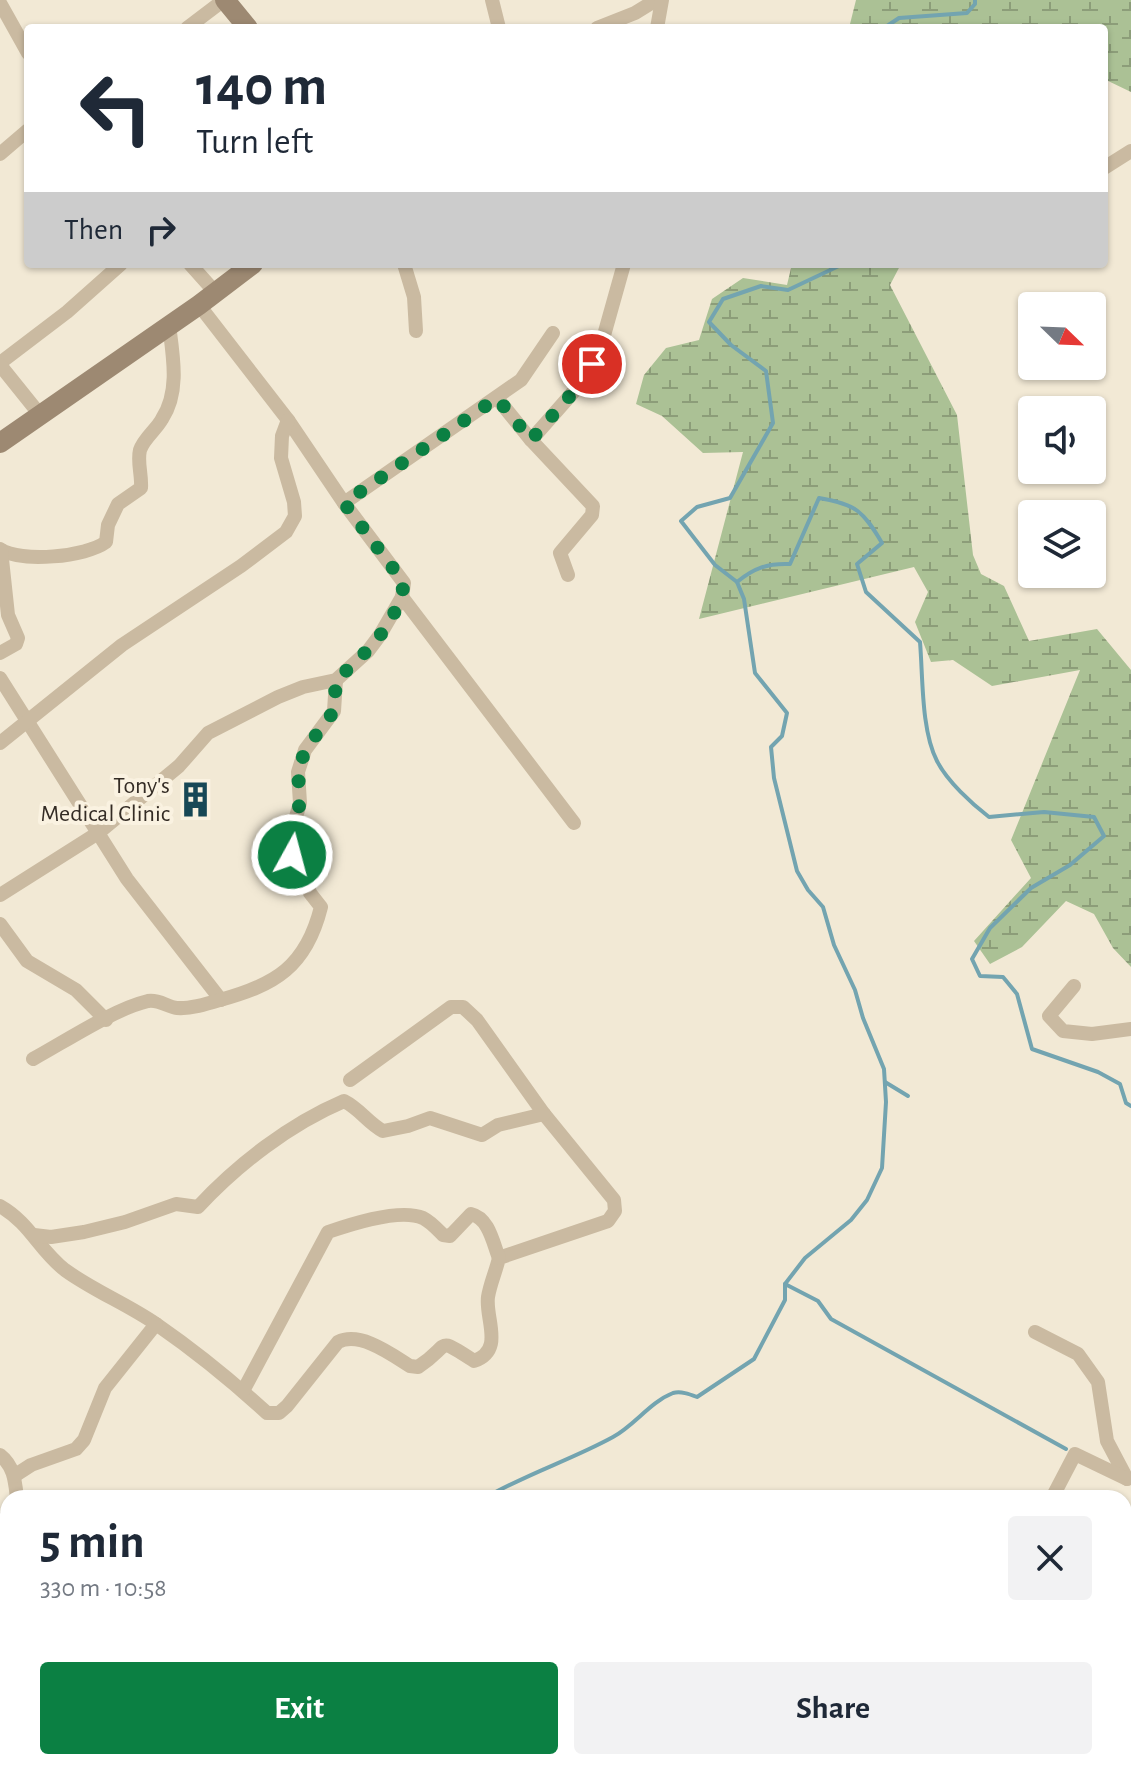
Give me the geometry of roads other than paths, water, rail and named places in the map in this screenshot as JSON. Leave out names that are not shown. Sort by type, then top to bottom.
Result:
[{"type":"street","points":[[192,24],[224,0],[245,24]]},
{"type":"street","points":[[492,0],[498,24]]},
{"type":"street","points":[[607,24],[635,13],[656,0]]},
{"type":"street","points":[[658,24],[662,0]]},
{"type":"street","points":[[0,3],[24,46]]},
{"type":"street","points":[[0,154],[24,134]]},
{"type":"street","points":[[1108,165],[1131,151]]},
{"type":"street","points":[[41,416],[0,364],[67,312],[116,268]]},
{"type":"street","points":[[0,895],[98,833],[179,766],[208,733],[278,697],[303,687],[336,680],[368,651],[402,597],[404,583],[344,503],[288,420],[207,298],[192,268]]},
{"type":"street","points":[[0,443],[248,268]]},
{"type":"street","points":[[405,268],[414,297],[416,331]]},
{"type":"street","points":[[531,440],[583,381],[601,346],[623,268]]},
{"type":"street","points":[[0,550],[11,556],[44,557],[90,550],[106,542],[108,525],[118,504],[141,488],[141,448],[169,409],[174,366],[169,325]]},
{"type":"street","points":[[344,503],[521,380],[553,333]]},
{"type":"street","points":[[497,398],[531,440],[593,506],[592,515],[560,553],[568,575]]},
{"type":"street","points":[[0,743],[122,645],[241,566],[286,532],[295,516],[281,458],[282,436],[288,420]]},
{"type":"street","points":[[0,550],[8,615],[18,638],[16,644],[0,653]]},
{"type":"street","points":[[402,597],[574,823]]},
{"type":"street","points":[[0,678],[127,879],[221,1000]]},
{"type":"street","points":[[33,1059],[133,1006],[153,1000],[178,1008],[250,993],[273,982],[294,965],[320,912],[319,902],[307,886],[303,865],[292,855],[289,841],[300,803],[298,772],[305,750],[334,711],[336,680]]},
{"type":"street","points":[[0,924],[27,961],[76,990],[106,1020]]},
{"type":"street","points":[[1074,986],[1049,1016],[1063,1031],[1092,1034],[1131,1029]]},
{"type":"street","points":[[350,1080],[451,1007],[463,1007],[477,1020],[544,1114],[614,1200],[615,1211],[608,1221],[499,1258]]},
{"type":"street","points":[[34,1235],[51,1237],[84,1232],[176,1204],[198,1207],[224,1179],[281,1137],[344,1101],[383,1131],[430,1118],[482,1135],[498,1125],[544,1114]]},
{"type":"street","points":[[0,1206],[18,1217],[51,1259],[81,1282],[156,1324],[267,1413],[279,1413],[287,1406],[338,1342],[347,1338],[366,1342],[418,1367],[440,1347],[448,1344],[474,1361],[482,1358],[493,1333],[488,1299],[499,1258],[487,1227],[478,1216],[471,1214],[450,1236],[443,1235],[424,1219],[409,1216],[358,1222],[328,1232],[243,1391]]},
{"type":"street","points":[[14,1476],[31,1465],[76,1449],[84,1440],[105,1388],[156,1324]]},
{"type":"street","points":[[1035,1332],[1078,1354],[1098,1382],[1107,1441],[1129,1480]]},
{"type":"street","points":[[1056,1490],[1075,1454],[1129,1480]]},
{"type":"street","points":[[0,1455],[7,1461],[14,1476],[16,1490]]},
{"type":"waterway","points":[[890,24],[899,18],[967,13],[975,0]]},
{"type":"waterway","points":[[835,268],[788,290],[761,286],[723,299],[709,322],[731,345],[766,371],[773,423],[730,498],[697,507],[681,521],[715,565],[737,582],[744,599],[755,673],[787,713],[782,736],[771,747],[774,778],[797,871],[823,907],[834,945],[855,990],[884,1069],[886,1102],[882,1168],[867,1200],[851,1220],[805,1258],[785,1284],[818,1301],[831,1319],[1066,1449]]},
{"type":"waterway","points":[[737,582],[762,567],[790,564],[819,498],[850,506],[863,516],[882,543],[857,564],[866,592],[920,642],[928,734],[937,761],[947,776],[989,817],[1044,812],[1094,817],[1104,836],[1070,865],[1031,888],[990,928],[972,959],[980,976],[1003,977],[1017,994],[1032,1049],[1098,1072],[1120,1084],[1126,1103],[1131,1106]]},
{"type":"waterway","points":[[885,1082],[908,1096]]},
{"type":"waterway","points":[[500,1490],[613,1437],[673,1393],[697,1397],[754,1359],[785,1300],[785,1284]]},
{"type":"place","name":"Tony's Medical Clinic","points":[[196,800]]}]
